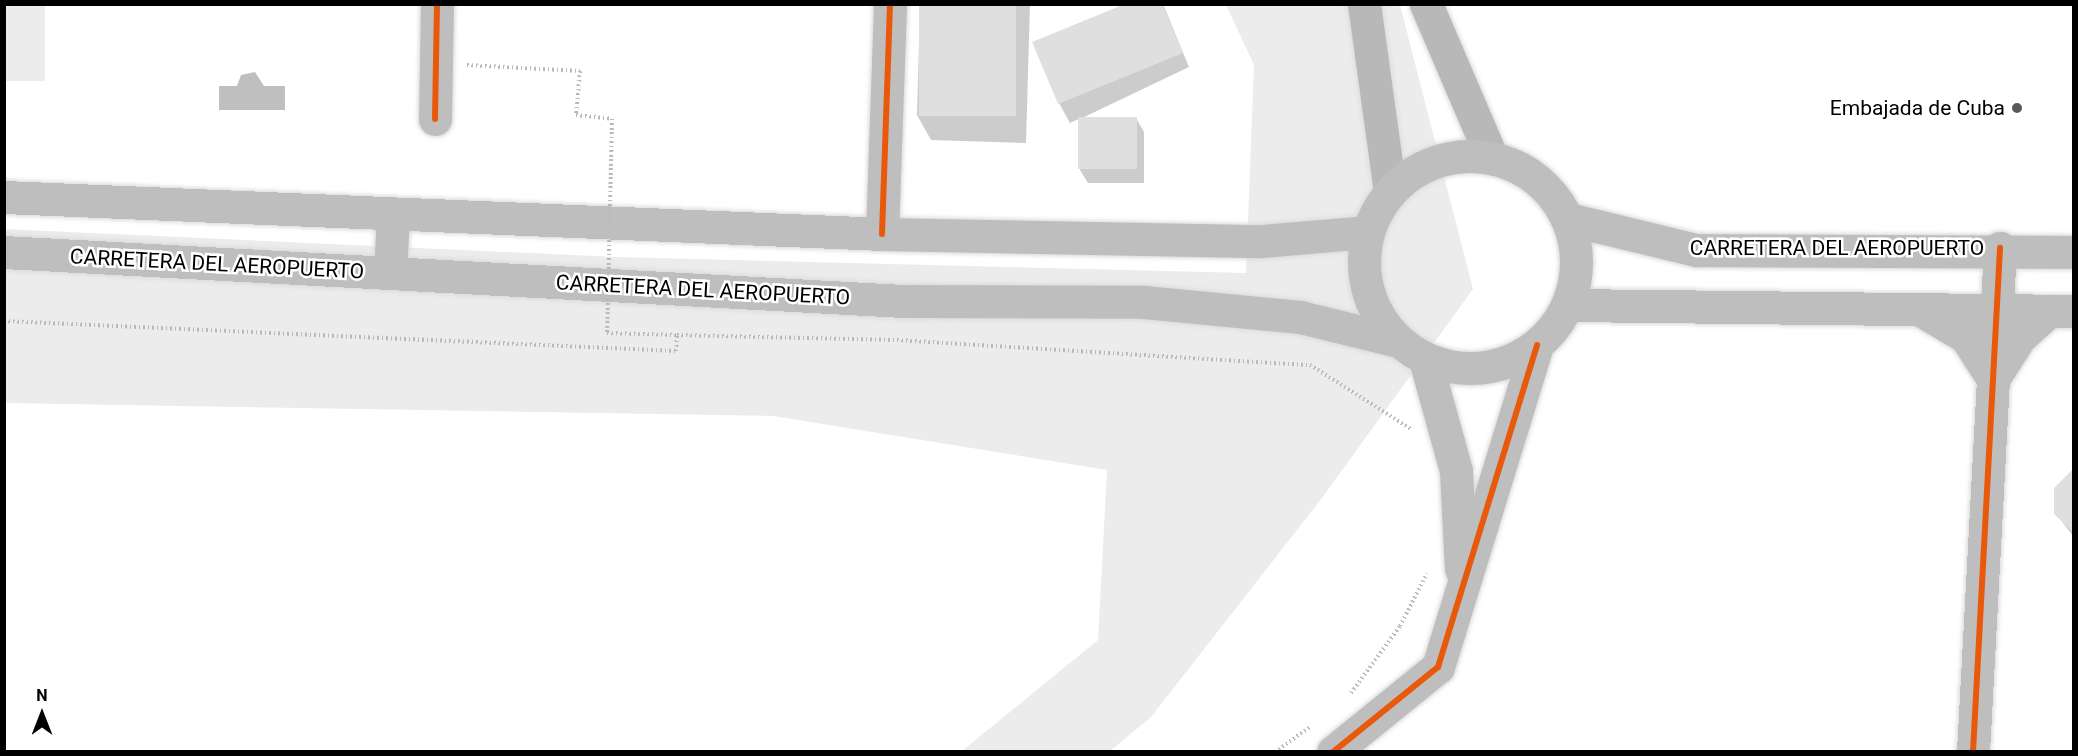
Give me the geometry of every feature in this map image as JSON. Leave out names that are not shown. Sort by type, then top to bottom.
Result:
[{"type":"main road","points":[[435,119],[437,4]]},
{"type":"main road","points":[[882,234],[890,4]]},
{"type":"main road","points":[[1364,4],[1390,191]]},
{"type":"main road","points":[[1426,4],[1492,158]]},
{"type":"main road","points":[[1333,752],[1438,667],[1537,345],[1568,305],[1577,262],[1568,219],[1538,180],[1492,158],[1437,160],[1390,191],[1366,232],[1366,291],[1398,341],[1425,359],[1447,367],[1495,366],[1537,345]]},
{"type":"main road","points":[[4,197],[882,234],[1262,241],[1366,232]]},
{"type":"main road","points":[[390,273],[393,215]]},
{"type":"main road","name":"CARRETERA DEL AEROPUERTO","points":[[1568,219],[1696,250],[2000,248],[2073,252]]},
{"type":"main road","points":[[1973,752],[2000,248]]},
{"type":"main road","name":"CARRETERA DEL AEROPUERTO","points":[[4,252],[903,301],[1144,302],[1300,317],[1398,341]]},
{"type":"main road","points":[[1568,305],[2061,311]]},
{"type":"main road","points":[[1917,308],[1966,337],[1993,379]]},
{"type":"main road","points":[[1993,379],[2020,337],[2061,311]]},
{"type":"main road","points":[[1425,359],[1456,471],[1461,594]]},
{"type":"path","points":[[436,64],[580,71],[576,115],[612,119],[606,333],[897,340],[1310,365],[1415,432]]},
{"type":"path","points":[[4,321],[676,351],[677,335]]},
{"type":"path","points":[[1347,700],[1400,626],[1428,568]]},
{"type":"path","points":[[1275,752],[1320,719]]},
{"type":"shaded area","points":[[4,5],[45,5],[45,81],[4,81]]},
{"type":"shaded area","points":[[1226,5],[1400,5],[1473,289],[1322,498],[1151,717],[1110,751],[962,751],[1098,640],[1107,470],[773,416],[5,403],[5,229],[616,257],[1246,273],[1254,65]]},
{"type":"shaded area","points":[[255,72],[264,86],[285,86],[285,110],[219,110],[219,86],[237,86],[241,75]]},
{"type":"building","points":[[919,4],[1016,4],[1016,116],[919,116]]},
{"type":"building","points":[[1125,4],[1162,4],[1183,53],[1058,104],[1032,42]]},
{"type":"building","points":[[1078,117],[1137,117],[1137,169],[1078,169]]},
{"type":"building","points":[[2074,468],[2074,533],[2054,514],[2054,488]]},
{"type":"cycle path","points":[[435,119],[437,4]]},
{"type":"cycle path","points":[[882,234],[890,4]]},
{"type":"cycle path","points":[[1973,752],[2000,248]]},
{"type":"cycle path","points":[[1333,752],[1438,667],[1537,345]]},
{"type":"place","name":"Embajada de Cuba","points":[[2017,108]]}]
